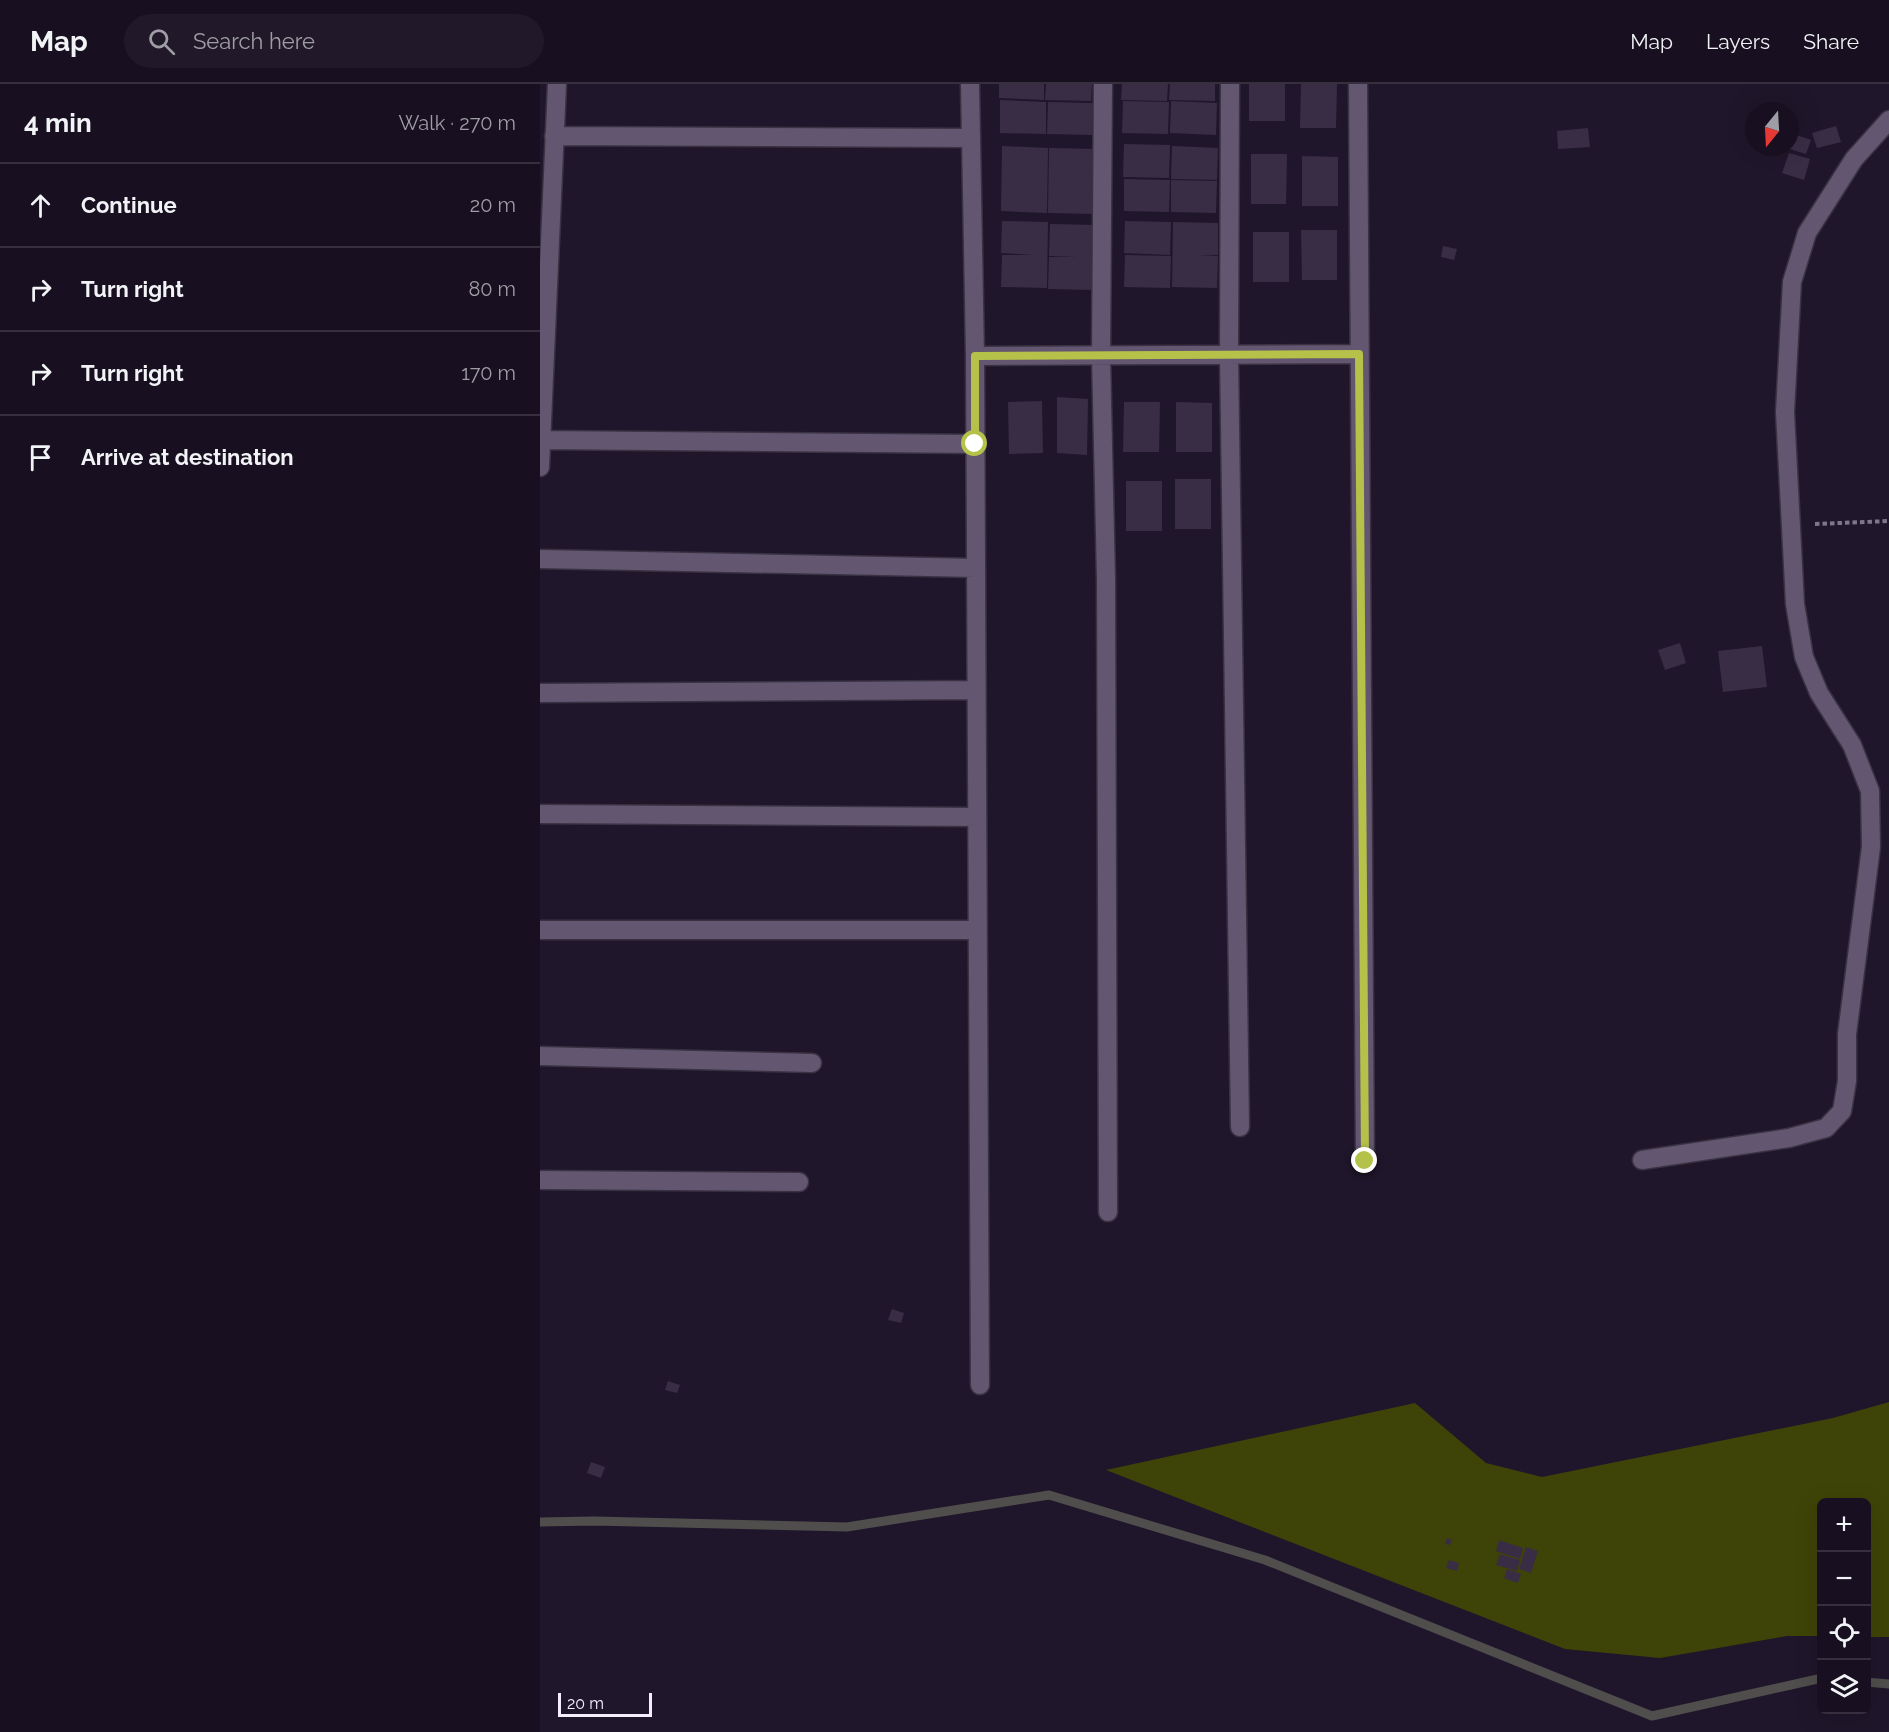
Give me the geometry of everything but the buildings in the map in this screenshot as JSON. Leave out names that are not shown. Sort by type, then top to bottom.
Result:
[{"type":"street","points":[[540,467],[556,84]]},
{"type":"street","points":[[970,84],[975,356],[980,1385]]},
{"type":"street","points":[[1103,84],[1101,356],[1106,579],[1108,1212]]},
{"type":"street","points":[[1230,84],[1229,355],[1240,1127]]},
{"type":"street","points":[[1358,84],[1365,1161]]},
{"type":"street","points":[[1642,1160],[1789,1138],[1826,1128],[1842,1111],[1847,1081],[1847,1034],[1871,847],[1870,791],[1852,745],[1819,693],[1804,657],[1795,603],[1785,412],[1792,282],[1807,233],[1854,159],[1889,120]]},
{"type":"street","points":[[554,136],[970,138]]},
{"type":"street","points":[[975,356],[1359,354]]},
{"type":"street","points":[[541,440],[975,444]]},
{"type":"street","points":[[540,559],[976,568]]},
{"type":"street","points":[[540,693],[976,690]]},
{"type":"street","points":[[540,814],[977,817]]},
{"type":"street","points":[[540,930],[977,930]]},
{"type":"street","points":[[540,1056],[812,1063]]},
{"type":"street","points":[[540,1180],[800,1182]]},
{"type":"path","points":[[1791,525],[1889,521]]},
{"type":"green space","points":[[1889,1402],[1889,1637],[1871,1637],[1871,1498],[1817,1498],[1817,1636],[1787,1636],[1660,1658],[1565,1649],[1106,1470],[1415,1403],[1486,1463],[1542,1477],[1833,1418]]},
{"type":"waterway","points":[[540,1522],[594,1521],[847,1527],[1049,1495],[1265,1560],[1652,1716],[1817,1679]]},
{"type":"waterway","points":[[1871,1682],[1889,1684]]},
{"type":"route","points":[[975,444],[975,356],[1359,354],[1365,1161]]}]
